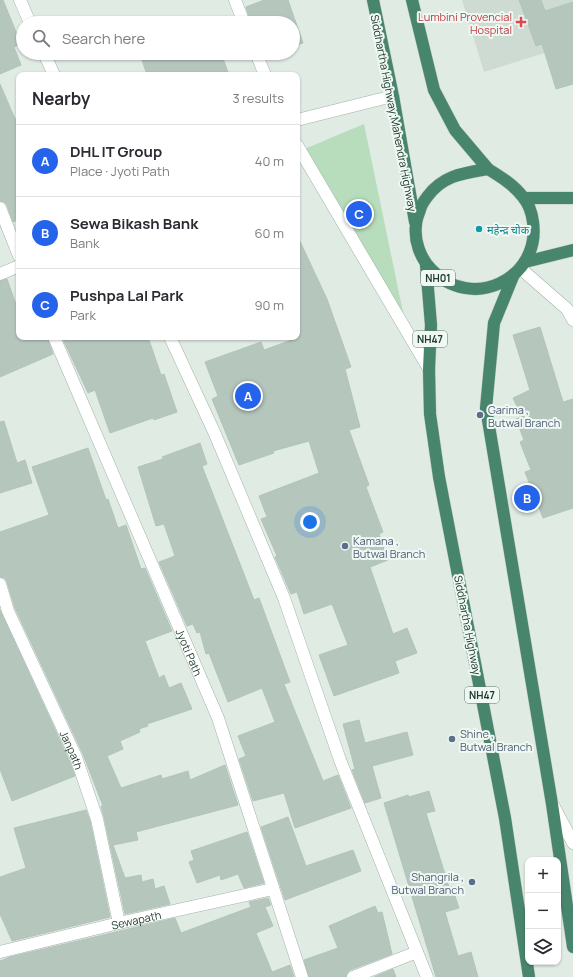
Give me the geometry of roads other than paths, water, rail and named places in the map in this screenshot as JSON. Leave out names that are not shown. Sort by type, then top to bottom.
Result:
[{"type":"highway","name":"Siddhartha Highway;Mahendra Highway","points":[[373,0],[393,96],[416,225]]},
{"type":"highway","points":[[412,0],[434,90],[455,130],[488,169],[510,183],[524,198],[532,213],[534,230],[532,246],[494,323],[486,408],[552,804],[573,947]]},
{"type":"highway","name":"NH01","points":[[488,169],[451,177],[433,188],[421,205],[416,225],[417,246],[426,265],[438,277],[452,286],[468,290],[485,289],[501,284],[520,268],[573,250]]},
{"type":"highway","points":[[524,198],[573,198]]},
{"type":"highway","name":"NH47","points":[[426,265],[431,325],[429,369]]},
{"type":"highway","name":"Siddhartha Highway","points":[[429,369],[430,414],[439,477],[505,818],[529,977]]},
{"type":"street","points":[[20,0],[27,16]]},
{"type":"street","points":[[235,0],[241,16]]},
{"type":"street","points":[[47,60],[53,72]]},
{"type":"street","points":[[259,60],[264,72]]},
{"type":"street","points":[[300,119],[393,96]]},
{"type":"street","points":[[300,150],[429,369]]},
{"type":"street","points":[[0,208],[16,248]]},
{"type":"street","points":[[0,274],[16,267]]},
{"type":"street","points":[[520,268],[567,309],[573,320]]},
{"type":"street","name":"Jyoti Path","points":[[55,340],[218,718],[302,977]]},
{"type":"street","points":[[171,340],[215,434],[284,598],[340,760],[427,977]]},
{"type":"street","name":"Janpath","points":[[1,590],[8,611],[76,757],[97,819],[119,923]]},
{"type":"street","points":[[552,804],[573,843]]},
{"type":"street","name":"Sewapath","points":[[0,952],[119,923],[273,889]]},
{"type":"street","points":[[353,977],[417,952]]},
{"type":"place","name":"Lumbini Provencial Hospital","points":[[521,22]]},
{"type":"place","name":"Pushpa Lal Park","points":[[359,214]]},
{"type":"place","name":"महेन्द्र चोक","points":[[479,229]]},
{"type":"place","name":"DHL IT Group","points":[[248,396]]},
{"type":"place","name":"Garima , Butwal Branch","points":[[480,415]]},
{"type":"place","name":"Sewa Bikash Bank","points":[[527,498]]},
{"type":"place","name":"Kamana , Butwal Branch","points":[[345,546]]},
{"type":"place","name":"Shine , Butwal Branch","points":[[452,739]]},
{"type":"place","name":"Shangrila , Butwal Branch","points":[[472,882]]}]
